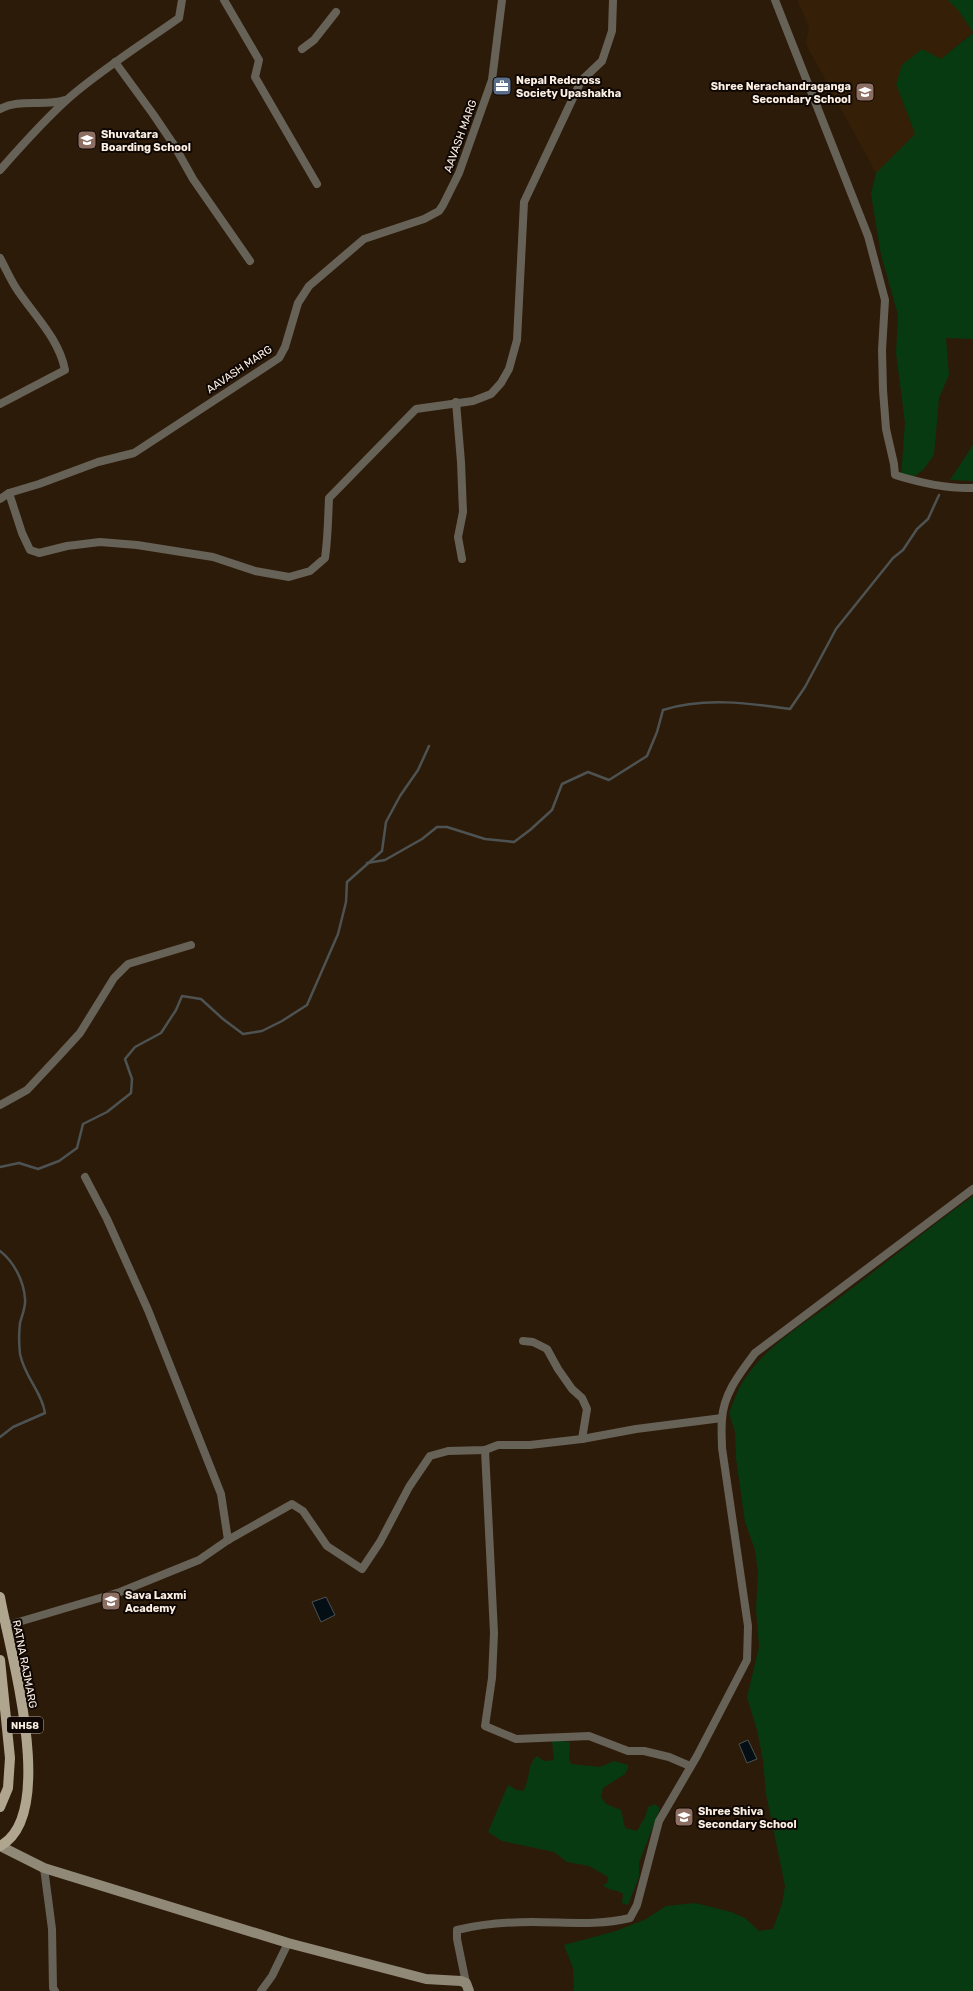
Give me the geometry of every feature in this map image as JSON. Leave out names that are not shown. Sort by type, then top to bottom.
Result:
[{"type":"main road","name":"RATNA RAJMARG","points":[[0,1597],[5,1626],[14,1662],[28,1747],[29,1784],[20,1823],[13,1836],[0,1846]]},
{"type":"main road","points":[[0,1662],[14,1662]]},
{"type":"main road","name":"NH58","points":[[0,1662],[10,1758],[8,1788],[0,1807]]},
{"type":"street","points":[[0,170],[22,145],[69,98],[115,62],[179,18],[182,0]]},
{"type":"street","points":[[224,0],[259,60],[255,77],[317,184]]},
{"type":"street","name":"AAVASH MARG","points":[[0,499],[9,493],[39,484],[98,462],[134,453],[279,358],[290,332],[298,303],[309,286],[364,239],[424,219],[439,210],[448,198],[459,173],[492,80],[502,0]]},
{"type":"street","points":[[9,493],[22,533],[30,550],[39,553],[67,546],[100,542],[137,545],[213,557],[255,571],[289,577],[310,571],[325,558],[329,535],[329,498],[416,409],[456,402],[473,401],[491,394],[501,383],[508,369],[517,340],[524,202],[581,81],[602,61],[612,31],[613,0]]},
{"type":"street","points":[[775,0],[868,236],[885,300],[882,350],[883,390],[886,429],[895,475],[928,485],[957,489],[973,488]]},
{"type":"street","points":[[302,49],[314,40],[336,12]]},
{"type":"street","points":[[115,62],[153,114],[174,145],[193,179],[250,261]]},
{"type":"street","points":[[0,109],[8,105],[57,103],[69,98]]},
{"type":"street","points":[[0,258],[17,290],[56,346],[62,358],[65,370],[0,404]]},
{"type":"street","points":[[456,402],[463,512],[458,537],[462,559]]},
{"type":"street","points":[[0,1106],[27,1090],[80,1033],[114,978],[128,964],[191,945]]},
{"type":"street","points":[[85,1177],[107,1219],[148,1310],[221,1494],[228,1540]]},
{"type":"street","points":[[0,1846],[44,1868],[288,1943],[426,1980],[468,1987],[457,1939],[457,1930],[488,1924],[534,1922],[604,1923],[630,1918],[637,1905],[659,1821],[747,1660],[748,1626],[722,1448],[722,1418],[728,1395],[738,1376],[755,1353],[973,1189]]},
{"type":"street","points":[[523,1340],[533,1342],[547,1349],[572,1389],[582,1398],[587,1409],[582,1439]]},
{"type":"street","points":[[5,1626],[120,1592],[199,1560],[228,1540],[292,1504],[303,1511],[327,1546],[362,1569],[380,1542],[409,1487],[430,1456],[448,1451],[485,1450],[498,1445],[530,1445],[582,1439],[636,1429],[722,1418]]},
{"type":"street","points":[[485,1450],[494,1633],[492,1678],[485,1726],[498,1733],[516,1739],[590,1736],[628,1751],[644,1751],[669,1757],[690,1766]]},
{"type":"street","points":[[44,1868],[52,1928],[52,1990]]},
{"type":"street","points":[[261,1991],[272,1976],[288,1943]]},
{"type":"shaded area","name":"Shree Nerachandraganga Secondary School","points":[[797,0],[948,0],[958,9],[973,32],[941,59],[902,100],[915,134],[876,173],[806,44],[809,26]]},
{"type":"shaded area","points":[[326,1597],[335,1615],[321,1622],[312,1602]]},
{"type":"shaded area","points":[[748,1740],[757,1759],[747,1763],[739,1744]]},
{"type":"green space","points":[[948,0],[973,0],[973,32],[958,10]]},
{"type":"green space","points":[[973,33],[973,339],[946,338],[949,375],[939,398],[934,455],[923,470],[915,476],[901,476],[905,423],[896,353],[898,315],[881,255],[871,194],[876,173],[915,134],[896,84],[902,65],[922,49],[941,59]]},
{"type":"green space","points":[[973,445],[973,481],[950,480]]},
{"type":"green space","points":[[973,1196],[973,1991],[572,1991],[574,1990],[573,1968],[564,1945],[616,1931],[646,1919],[666,1906],[695,1903],[731,1912],[745,1918],[759,1931],[773,1929],[782,1904],[785,1886],[766,1794],[763,1761],[757,1730],[747,1697],[759,1647],[756,1609],[758,1572],[755,1550],[745,1522],[736,1459],[735,1432],[729,1413],[736,1394],[743,1381],[766,1353]]},
{"type":"green space","points":[[555,1740],[570,1742],[569,1759],[571,1764],[600,1767],[614,1761],[628,1765],[625,1774],[603,1788],[601,1797],[606,1804],[621,1810],[625,1828],[637,1831],[645,1817],[648,1807],[655,1804],[660,1808],[639,1863],[639,1877],[628,1905],[622,1903],[623,1894],[603,1885],[607,1883],[608,1877],[589,1866],[567,1862],[554,1852],[502,1841],[488,1832],[508,1785],[517,1790],[523,1791],[527,1782],[531,1764],[537,1756],[544,1761],[554,1760],[552,1742]]},
{"type":"waterway","points":[[367,863],[385,860],[422,839],[437,827],[447,827],[485,839],[514,842],[552,810],[562,784],[588,772],[609,780],[647,756],[657,732],[663,710],[678,706],[710,702],[742,703],[790,709],[805,687],[836,629],[893,558],[903,550],[917,529],[928,519],[939,495]]},
{"type":"waterway","points":[[0,1167],[19,1163],[38,1169],[59,1161],[77,1148],[83,1124],[107,1112],[131,1093],[132,1079],[125,1059],[135,1047],[161,1033],[176,1010],[182,996],[201,999],[223,1019],[243,1034],[262,1031],[282,1021],[307,1005],[338,934],[346,902],[347,882],[382,851],[386,822],[400,796],[418,770],[429,746]]},
{"type":"waterway","points":[[0,1251],[14,1266],[23,1285],[25,1302],[20,1323],[20,1354],[22,1363],[41,1398],[45,1413],[13,1427],[0,1437]]},
{"type":"place","name":"Nepal Redcross Society Upashakha","points":[[502,86]]},
{"type":"place","name":"Shree Nerachandraganga Secondary School","points":[[865,92]]},
{"type":"place","name":"Shuvatara Boarding School","points":[[87,140]]},
{"type":"place","name":"Sava Laxmi Academy","points":[[111,1601]]},
{"type":"place","name":"Shree Shiva Secondary School","points":[[684,1817]]}]
